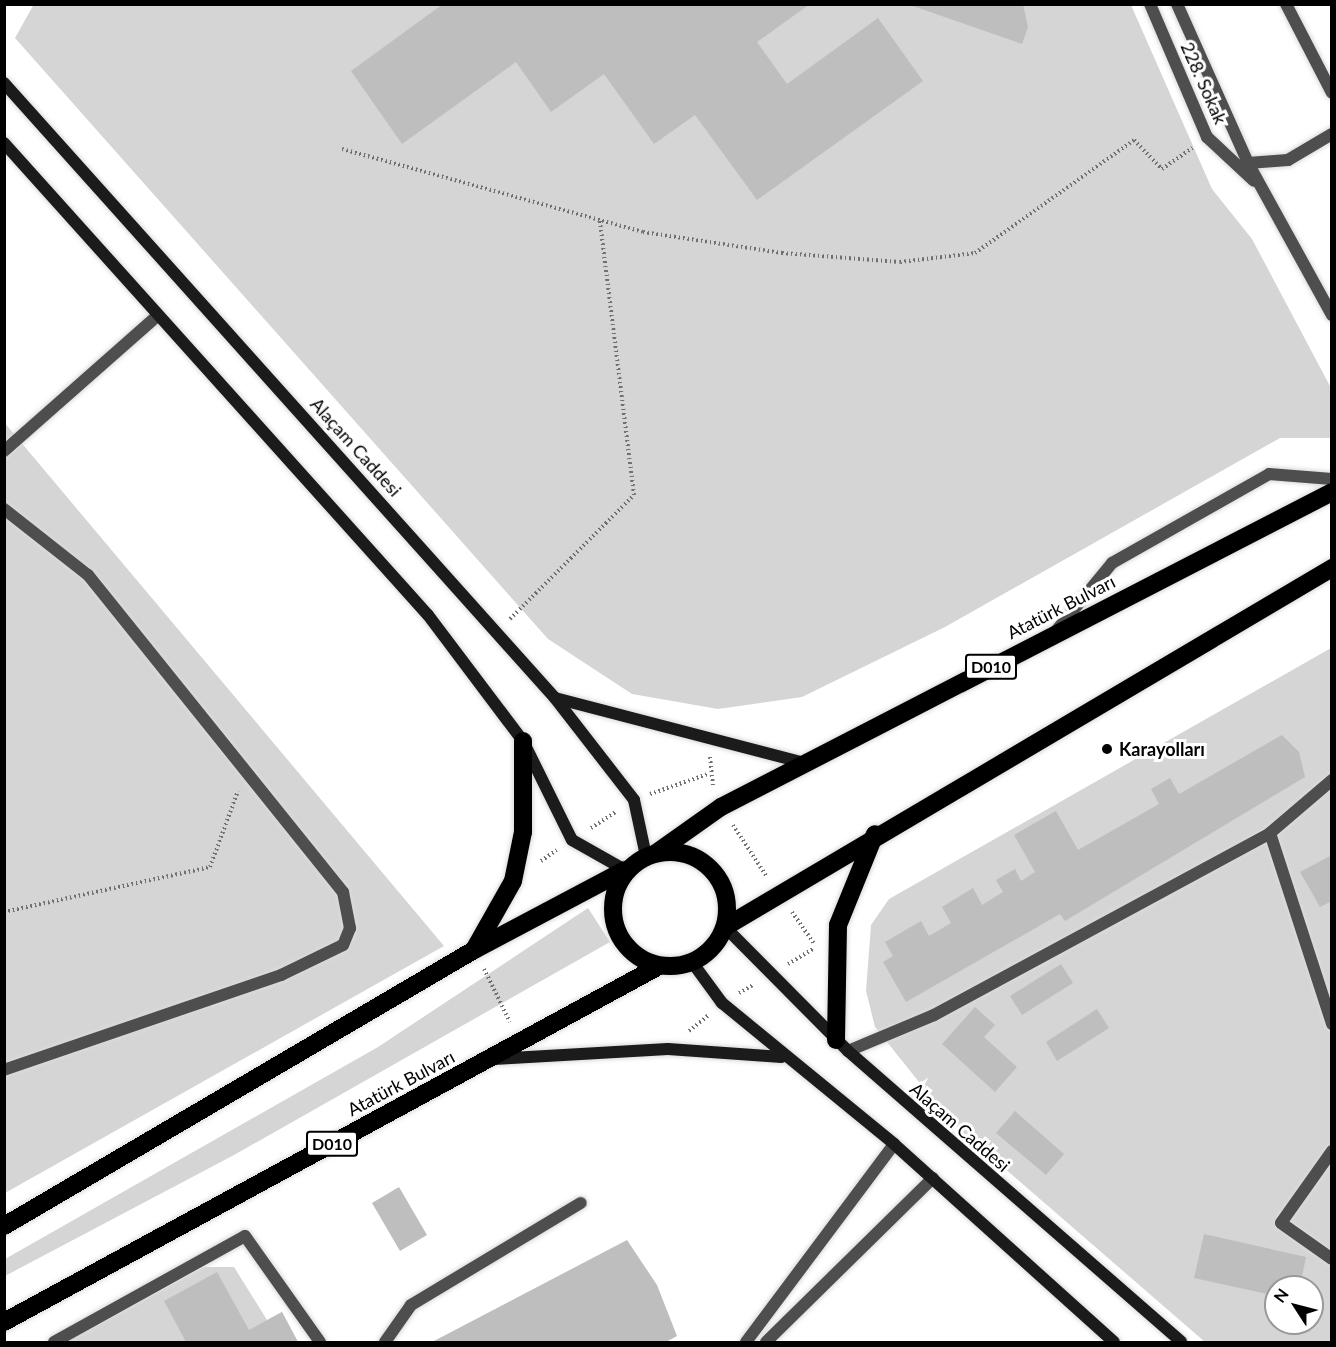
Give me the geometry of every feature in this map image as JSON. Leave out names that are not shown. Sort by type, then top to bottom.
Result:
[{"type":"highway","name":"Atatürk Bulvarı","points":[[651,855],[721,807],[1332,492]]},
{"type":"highway","points":[[725,927],[875,834],[1332,568]]},
{"type":"highway","points":[[474,950],[513,881],[523,832],[523,741]]},
{"type":"highway","points":[[842,1045],[838,925],[875,834]]},
{"type":"highway","points":[[651,855],[674,852],[706,864],[725,892],[725,927],[718,942],[692,962]]},
{"type":"highway","name":"D010","points":[[4,1226],[474,950],[651,855]]},
{"type":"highway","points":[[626,870],[613,903],[619,936],[636,955],[659,966]]},
{"type":"highway","name":"D010","points":[[659,966],[692,962]]},
{"type":"highway","name":"Atatürk Bulvarı","points":[[4,1322],[659,966]]},
{"type":"main road","name":"Alaçam Caddesi","points":[[4,83],[555,698],[634,800],[651,855]]},
{"type":"main road","points":[[4,143],[428,615],[523,741],[572,840],[626,870]]},
{"type":"main road","points":[[555,698],[712,735],[805,763]]},
{"type":"main road","name":"Alaçam Caddesi","points":[[725,927],[842,1045],[1181,1342]]},
{"type":"main road","points":[[692,962],[722,1003],[782,1057],[894,1144],[1114,1342]]},
{"type":"main road","points":[[489,1059],[668,1049],[782,1057]]},
{"type":"street","name":"228. Sokak","points":[[1150,4],[1207,137],[1264,192]]},
{"type":"street","name":"228. Sokak","points":[[1177,4],[1248,163],[1332,315]]},
{"type":"street","points":[[1286,4],[1332,93]]},
{"type":"street","points":[[1248,163],[1288,160],[1332,134]]},
{"type":"street","points":[[4,451],[157,316]]},
{"type":"street","points":[[1052,635],[1112,563],[1269,474],[1332,479]]},
{"type":"street","points":[[4,509],[88,575],[246,767],[343,892],[350,928],[343,945],[281,975],[4,1070]]},
{"type":"street","points":[[842,1045],[934,1014],[1270,833],[1332,780]]},
{"type":"street","points":[[1270,833],[1332,1024]]},
{"type":"street","points":[[746,1342],[894,1144]]},
{"type":"street","points":[[1332,1151],[1281,1223],[1332,1259]]},
{"type":"street","points":[[766,1342],[933,1178]]},
{"type":"street","points":[[385,1342],[411,1305],[581,1203]]},
{"type":"street","points":[[54,1342],[245,1236],[320,1342]]},
{"type":"path","points":[[342,149],[600,221],[782,253],[900,261],[975,253],[1134,140],[1162,169],[1207,137]]},
{"type":"path","points":[[497,632],[633,495],[600,221]]},
{"type":"path","points":[[712,735],[708,774],[721,807],[817,947],[837,947]]},
{"type":"path","points":[[4,912],[210,867],[246,767]]},
{"type":"path","points":[[513,881],[634,800],[708,774]]},
{"type":"path","points":[[474,950],[521,1041]]},
{"type":"shaded area","points":[[34,4],[1131,5],[1212,189],[1252,239],[1331,388],[1331,438],[1280,438],[945,627],[802,697],[718,709],[632,694],[548,639],[15,38]]},
{"type":"shaded area","points":[[4,422],[444,946],[5,1193],[4,1193]]},
{"type":"shaded area","points":[[1331,648],[1331,1342],[1205,1342],[951,1122],[875,1027],[866,991],[871,925],[889,899]]},
{"type":"shaded area","points":[[588,908],[610,942],[234,1155],[5,1276],[5,1259],[378,1047]]},
{"type":"shaded area","points":[[204,1267],[234,1267],[267,1320],[282,1312],[298,1342],[66,1342]]},
{"type":"building","points":[[443,4],[810,4],[757,42],[787,84],[878,18],[923,81],[757,200],[695,115],[654,144],[604,74],[551,112],[516,62],[402,144],[351,71]]},
{"type":"building","points":[[907,4],[1023,4],[1028,27],[1022,44]]},
{"type":"building","points":[[1282,735],[1299,752],[1305,777],[1065,921],[1060,914],[906,1002],[883,962],[893,956],[885,942],[921,921],[929,936],[951,923],[942,907],[973,888],[982,905],[1003,892],[996,880],[1015,869],[1021,881],[1035,872],[1014,835],[1056,811],[1078,850],[1159,804],[1151,789],[1170,778],[1179,794]]},
{"type":"building","points":[[1332,855],[1332,901],[1320,907],[1300,872]]},
{"type":"building","points":[[1061,964],[1073,983],[1022,1015],[1010,996]]},
{"type":"building","points":[[975,1007],[995,1025],[984,1037],[1017,1067],[995,1092],[942,1044]]},
{"type":"building","points":[[1097,1009],[1109,1028],[1057,1061],[1046,1042]]},
{"type":"building","points":[[1015,1111],[1064,1154],[1046,1175],[996,1133]]},
{"type":"building","points":[[399,1187],[427,1235],[400,1251],[372,1203]]},
{"type":"building","points":[[1204,1234],[1306,1257],[1302,1275],[1264,1275],[1264,1293],[1194,1278]]},
{"type":"building","points":[[627,1240],[657,1285],[677,1336],[666,1342],[432,1342]]},
{"type":"building","points":[[217,1272],[249,1330],[282,1312],[298,1342],[186,1342],[164,1301]]},
{"type":"place","name":"Karayolları","points":[[1107,749]]}]
